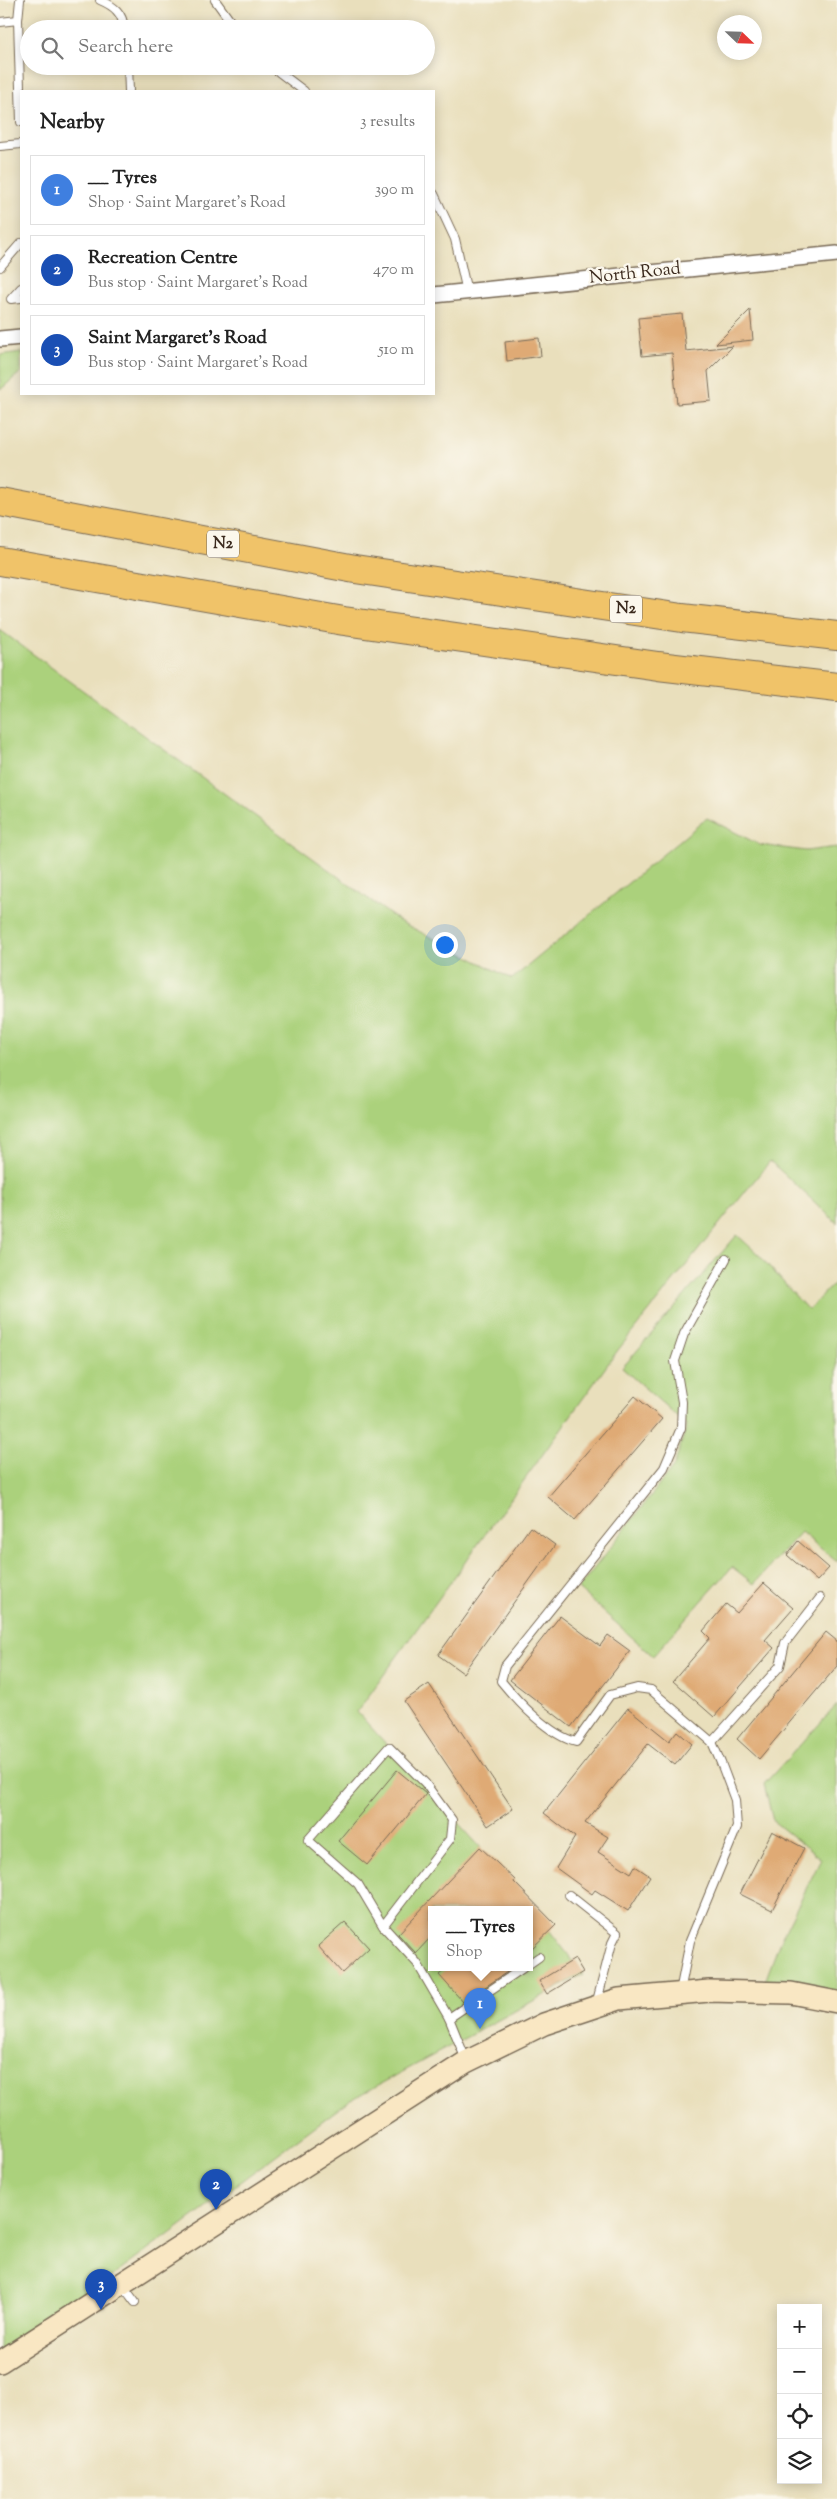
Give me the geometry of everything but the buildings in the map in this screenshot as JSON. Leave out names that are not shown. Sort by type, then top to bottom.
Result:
[{"type":"highway","name":"N2","points":[[0,502],[364,570],[682,618],[837,636]]},
{"type":"highway","points":[[0,561],[306,615],[648,664],[837,687]]},
{"type":"highway","points":[[0,579],[160,603],[306,615]]},
{"type":"main road","points":[[0,2362],[466,2062],[544,2024],[619,1999],[680,1992],[791,1993],[837,2002]]},
{"type":"street","name":"North Road","points":[[435,295],[837,254]]},
{"type":"street","points":[[0,339],[20,337]]},
{"type":"lane","points":[[20,0],[18,20],[20,90]]},
{"type":"lane","points":[[100,0],[117,10],[123,20]]},
{"type":"lane","points":[[215,0],[229,20]]},
{"type":"lane","points":[[0,22],[18,20]]},
{"type":"lane","points":[[128,75],[129,90]]},
{"type":"lane","points":[[283,75],[303,90]]},
{"type":"lane","points":[[0,146],[20,144]]},
{"type":"lane","points":[[435,196],[454,239],[467,292]]},
{"type":"lane","points":[[0,266],[20,244]]},
{"type":"lane","points":[[20,289],[11,299],[20,298]]},
{"type":"lane","points":[[680,1992],[690,1941],[737,1827],[735,1800],[712,1742],[651,1690],[638,1688],[610,1695],[576,1742],[563,1738],[516,1698],[501,1681],[505,1666],[664,1468],[681,1428],[682,1402],[675,1361],[684,1334],[726,1259]]},
{"type":"lane","points":[[712,1742],[780,1666],[785,1642],[820,1598]]},
{"type":"lane","points":[[383,1926],[450,1839],[452,1820],[425,1783],[389,1747],[308,1840],[358,1884],[383,1926],[417,1963],[449,2018],[466,2062]]},
{"type":"lane","points":[[569,1896],[617,1933],[612,1943],[596,2007]]},
{"type":"lane","points":[[533,1961],[539,1957]]},
{"type":"lane","points":[[449,2018],[519,1971]]},
{"type":"lane","points":[[122,2284],[135,2302]]},
{"type":"green space","points":[[20,352],[20,373],[0,390],[0,355]]},
{"type":"green space","points":[[0,630],[399,921],[512,979],[707,818],[760,845],[806,851],[837,847],[837,1223],[770,1161],[618,1350],[357,1712],[512,1882],[531,1906],[428,1906],[428,1971],[533,1971],[533,1909],[583,1974],[349,2101],[20,2345],[0,2357]]},
{"type":"green space","points":[[737,1235],[758,1254],[808,1310],[837,1280],[837,1562],[801,1532],[754,1584],[732,1567],[653,1656],[578,1589],[674,1466],[687,1425],[622,1368]]},
{"type":"green space","points":[[837,1705],[837,1994],[763,1987],[780,1941],[821,1859],[773,1821],[764,1784]]},
{"type":"place","name":"_____ Tyres","points":[[480,2029]]},
{"type":"place","name":"Recreation Centre","points":[[216,2210]]},
{"type":"place","name":"Saint Margaret's Road","points":[[101,2310]]}]
